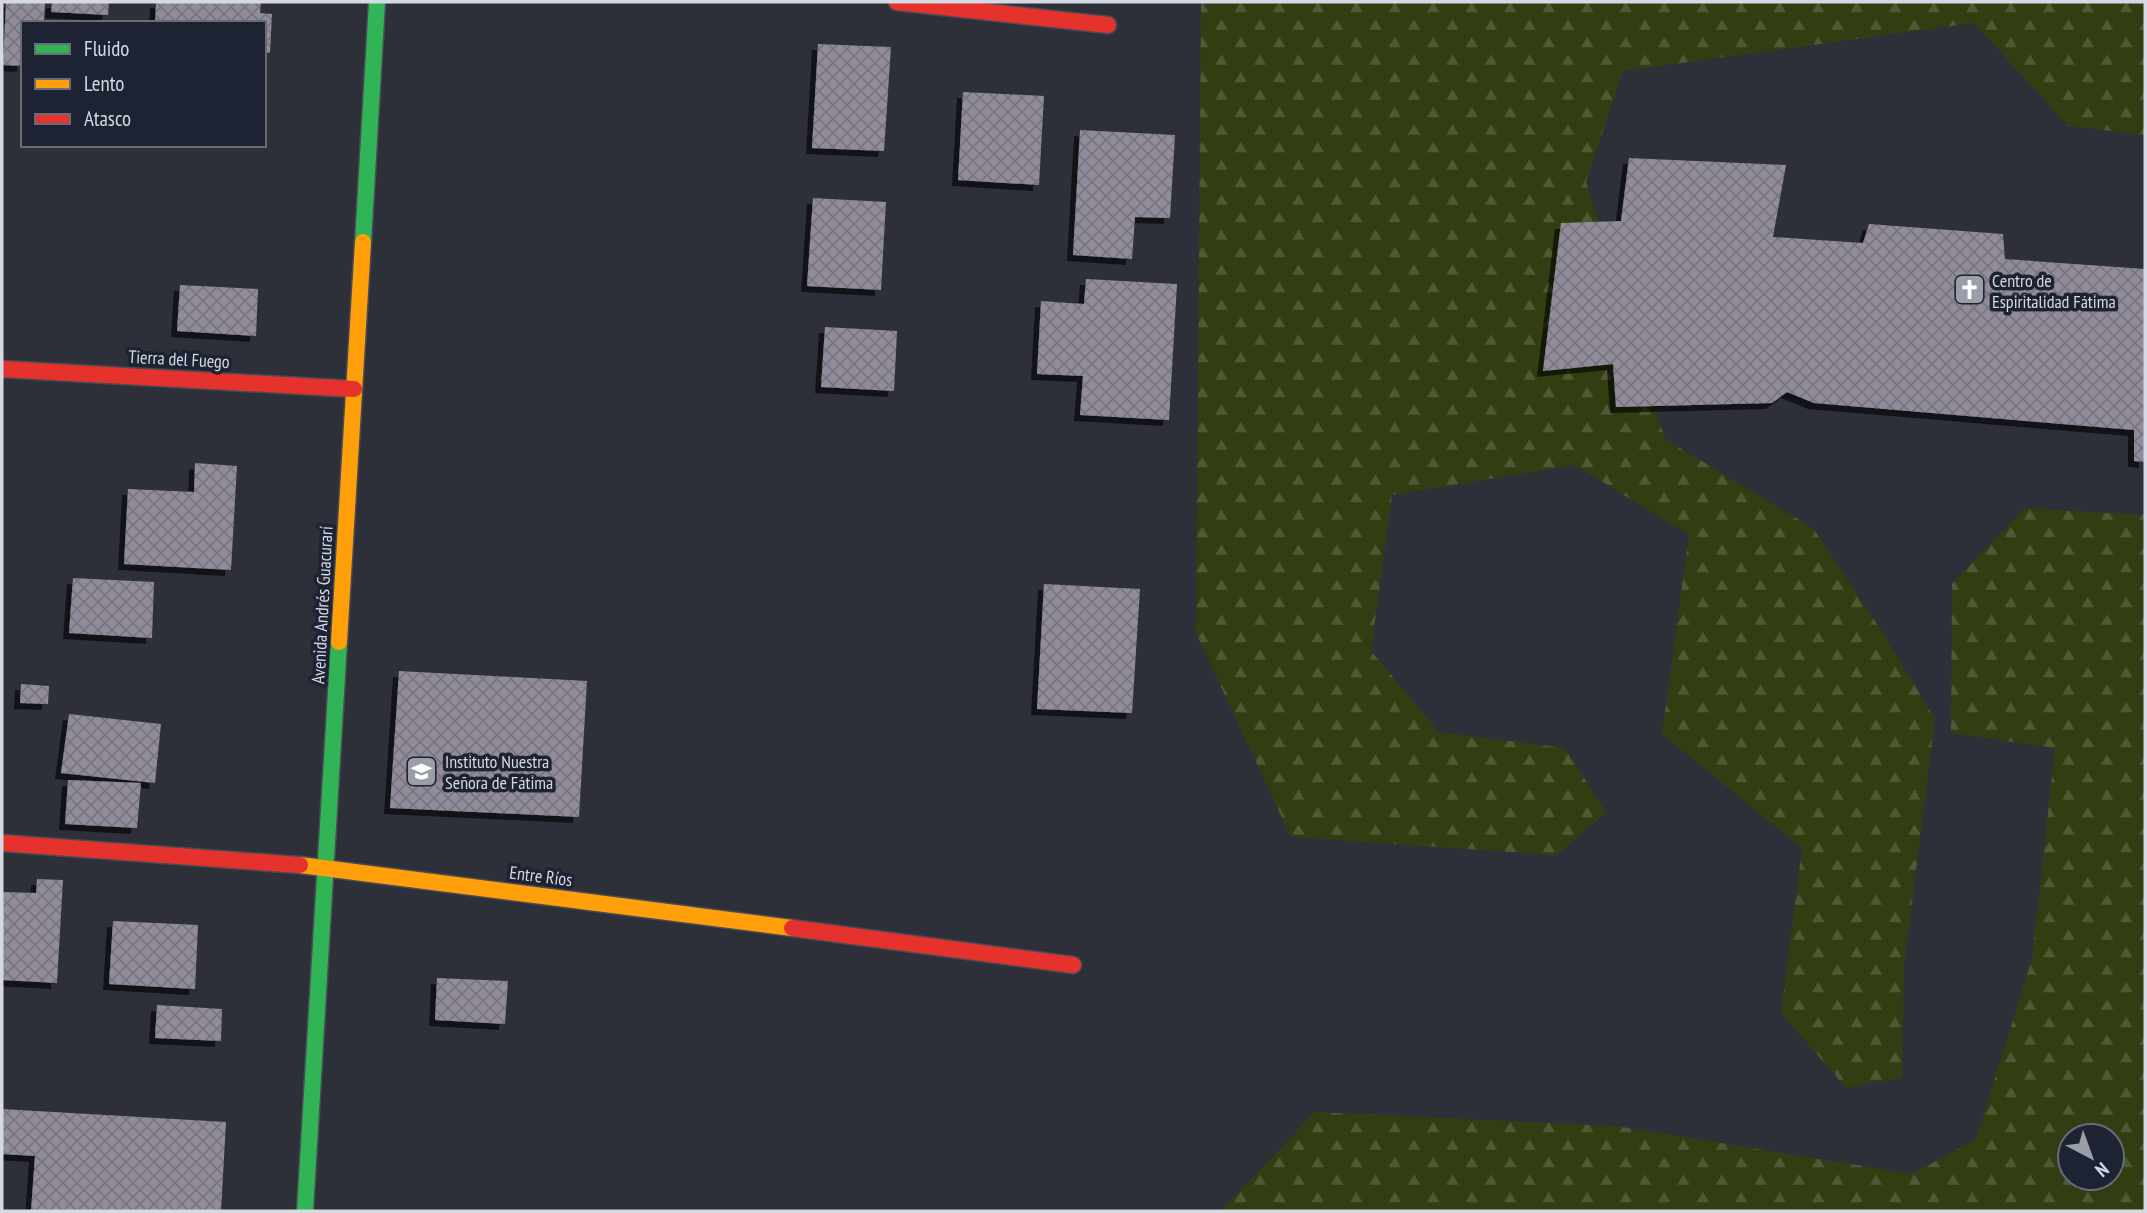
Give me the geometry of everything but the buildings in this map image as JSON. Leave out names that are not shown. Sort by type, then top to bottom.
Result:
[{"type":"street","name":"Avenida Andrés Guacurarí","points":[[305,1211],[377,2]]},
{"type":"street","points":[[897,2],[1108,25]]},
{"type":"street","name":"Tierra del Fuego","points":[[2,369],[354,389]]},
{"type":"street","name":"Entre Ríos","points":[[2,843],[326,867],[1073,965]]},
{"type":"green space","points":[[1201,2],[2145,2],[2145,135],[2068,126],[1974,23],[1623,71],[1586,182],[1665,439],[1813,528],[1881,630],[1935,719],[1904,965],[1902,1078],[1846,1088],[1781,1013],[1802,848],[1662,734],[1689,535],[1575,465],[1392,495],[1371,651],[1439,732],[1565,748],[1606,812],[1557,855],[1291,837],[1196,633]]},
{"type":"green space","points":[[2025,508],[2145,515],[2145,1211],[1221,1211],[1315,1112],[1616,1126],[1912,1174],[1976,1139],[2032,959],[2055,748],[1951,733],[1952,584]]},
{"type":"traffic: fast","points":[[363,242],[377,2]]},
{"type":"traffic: fast","points":[[305,1211],[339,642]]},
{"type":"traffic: slow","points":[[339,642],[363,242]]},
{"type":"traffic: slow","points":[[300,865],[792,928]]},
{"type":"traffic: jam","points":[[897,2],[1108,25]]},
{"type":"traffic: jam","points":[[2,369],[354,389]]},
{"type":"traffic: jam","points":[[2,843],[300,865]]},
{"type":"traffic: jam","points":[[792,928],[1073,965]]},
{"type":"place","name":"Centro de Espiritalidad Fátima","points":[[1969,290]]},
{"type":"place","name":"Instituto Nuestra Señora de Fátima","points":[[422,771]]}]
